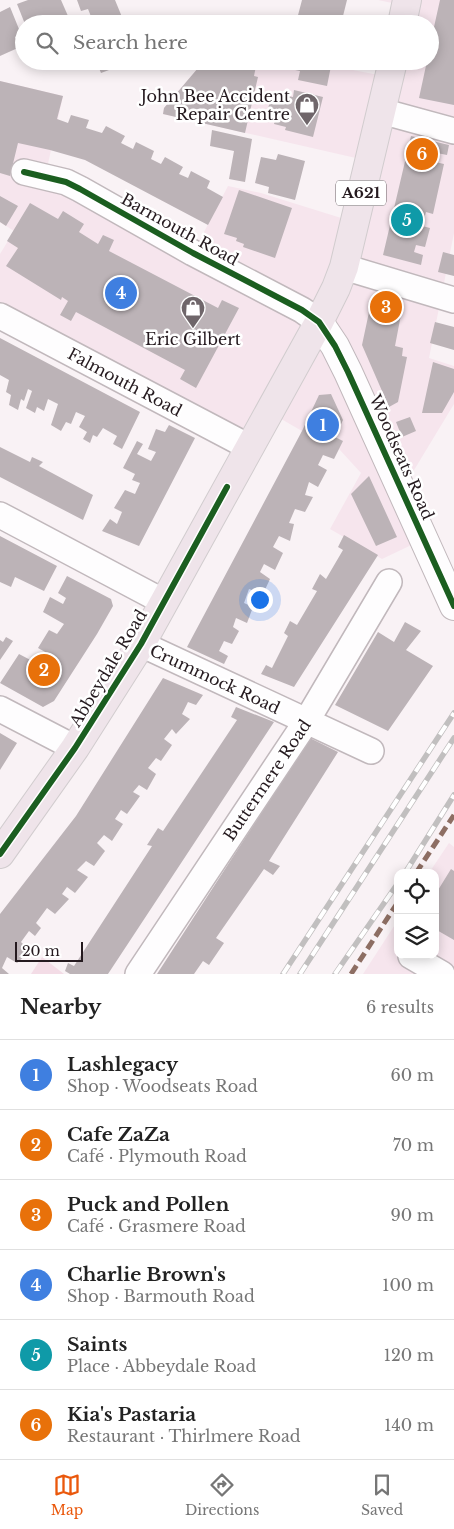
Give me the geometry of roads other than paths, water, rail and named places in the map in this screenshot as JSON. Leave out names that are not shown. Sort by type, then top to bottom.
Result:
[{"type":"main road","points":[[404,15],[407,0]]},
{"type":"main road","name":"Abbeydale Road","points":[[0,854],[75,748],[141,644],[336,288],[344,267],[391,70]]},
{"type":"street","points":[[381,112],[454,131]]},
{"type":"street","name":"Barmouth Road","points":[[24,172],[66,182],[80,188],[193,253],[302,310],[319,322]]},
{"type":"street","points":[[344,267],[454,300]]},
{"type":"street","name":"Falmouth Road","points":[[0,316],[249,447]]},
{"type":"street","name":"Woodseats Road","points":[[319,322],[335,346],[348,372],[454,606]]},
{"type":"street","points":[[0,515],[164,602]]},
{"type":"street","name":"Buttermere Road","points":[[138,974],[306,722],[390,582]]},
{"type":"street","name":"Crummock Road","points":[[141,644],[371,751]]},
{"type":"street","points":[[0,709],[75,748]]},
{"type":"street","points":[[416,959],[442,974]]},
{"type":"railway","points":[[283,974],[454,713]]},
{"type":"railway","points":[[300,974],[454,738]]},
{"type":"railway","points":[[408,869],[454,795]]},
{"type":"railway","points":[[335,974],[394,889]]},
{"type":"place","name":"John Bee Accident Repair Centre","points":[[307,126]]},
{"type":"place","name":"Kia's Pastaria","points":[[422,154]]},
{"type":"place","name":"Saints","points":[[407,220]]},
{"type":"place","name":"Charlie Brown's","points":[[121,293]]},
{"type":"place","name":"Puck and Pollen","points":[[386,307]]},
{"type":"place","name":"Eric Gilbert","points":[[193,329]]},
{"type":"place","name":"Lashlegacy","points":[[323,425]]},
{"type":"place","name":"Cafe ZaZa","points":[[44,670]]}]
